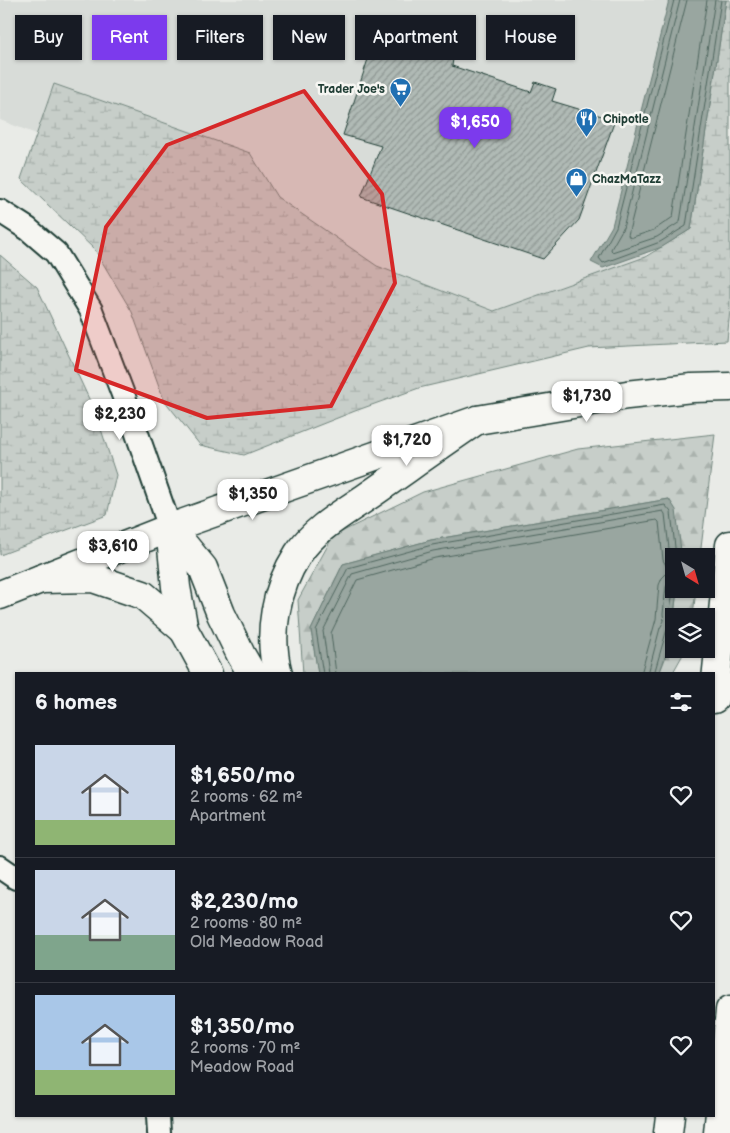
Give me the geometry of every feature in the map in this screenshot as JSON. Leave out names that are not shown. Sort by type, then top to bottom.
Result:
[{"type":"main road","points":[[0,595],[170,528],[477,420],[627,394],[692,388],[730,387]]},
{"type":"main road","points":[[278,672],[273,640],[276,605],[299,553],[315,535],[337,518],[477,420]]},
{"type":"main road","points":[[170,528],[176,586],[184,630],[207,672]]},
{"type":"main road","points":[[170,528],[203,568],[221,614],[251,672]]},
{"type":"main road","points":[[714,608],[730,543]]},
{"type":"main road","points":[[715,689],[730,543]]},
{"type":"main road","points":[[41,579],[93,578],[135,592],[143,595],[184,630]]},
{"type":"main road","points":[[698,672],[702,658]]},
{"type":"main road","points":[[718,1133],[730,1010]]},
{"type":"main road","points":[[668,1133],[670,1117]]},
{"type":"street","points":[[0,211],[28,229],[56,253],[91,310],[124,396],[170,528]]},
{"type":"street","points":[[0,867],[15,877]]},
{"type":"street","points":[[158,1117],[160,1133]]},
{"type":"highlighted area","points":[[304,91],[382,194],[395,283],[331,406],[207,418],[76,370],[106,227],[167,145]]},
{"type":"shaded area","points":[[0,0],[694,0],[658,216],[645,257],[494,311],[0,120]]},
{"type":"green space","points":[[726,0],[730,0],[730,310],[727,341],[589,348],[419,388],[244,455],[200,445],[164,400],[132,312],[95,250],[21,179],[54,84],[250,153],[277,197],[377,266],[494,311],[645,257],[691,229]]},
{"type":"green space","points":[[0,255],[37,287],[96,414],[116,475],[107,515],[0,555]]},
{"type":"green space","points":[[715,434],[701,548],[680,548],[669,499],[431,540],[343,564],[311,630],[318,672],[303,672],[298,600],[333,536],[423,492],[578,449]]},
{"type":"green space","points":[[676,598],[695,598],[694,608],[675,608]]},
{"type":"green space","points":[[665,658],[681,658],[673,672],[660,672]]},
{"type":"water","points":[[669,0],[726,0],[691,229],[662,247],[603,268],[591,262],[612,226]]},
{"type":"water","points":[[669,499],[676,510],[681,548],[665,548],[665,598],[676,598],[674,608],[665,608],[665,656],[660,672],[318,672],[311,630],[343,564],[431,540]]},
{"type":"building","points":[[368,60],[453,60],[452,66],[531,92],[535,82],[556,89],[552,101],[615,120],[579,220],[543,259],[361,197],[381,146],[343,135]]},
{"type":"place","name":"Trader Joe's","points":[[401,108]]},
{"type":"place","name":"Chipotle","points":[[587,138]]},
{"type":"place","name":"ChazMaTazz","points":[[576,198]]}]
